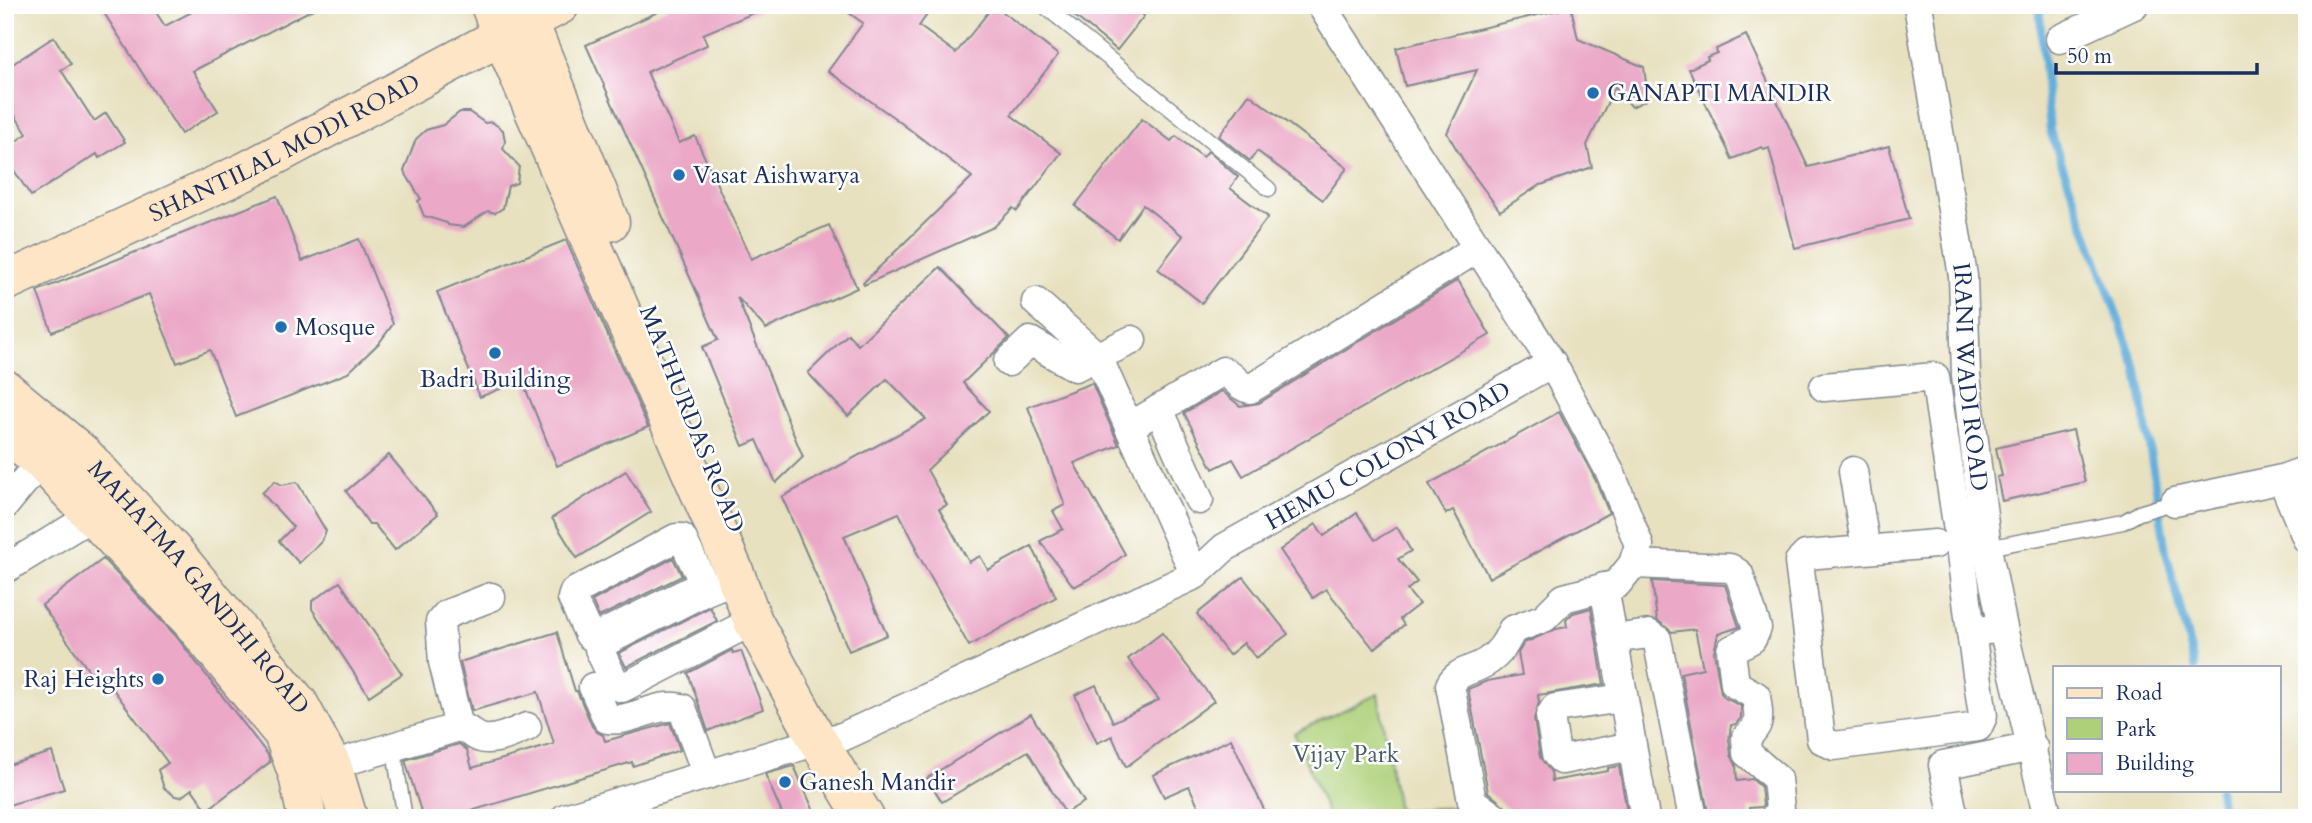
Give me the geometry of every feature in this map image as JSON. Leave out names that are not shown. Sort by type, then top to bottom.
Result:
[{"type":"street","points":[[1321,5],[1552,363],[1611,474],[1639,545],[1633,564],[1617,584],[1564,598],[1544,618],[1512,630],[1505,645],[1487,662],[1455,676],[1450,685],[1472,801],[1495,818]]},
{"type":"street","name":"IRANI WADI ROAD","points":[[1918,5],[1964,276],[1966,538],[2003,628],[2048,818]]},
{"type":"street","points":[[2060,39],[2134,5]]},
{"type":"street","points":[[520,15],[725,578],[830,739],[865,818]]},
{"type":"street","name":"SHANTILAL MODI ROAD","points":[[5,282],[246,171],[520,15]]},
{"type":"street","name":"MATHURDAS ROAD","points":[[520,15],[767,600],[830,739],[891,818]]},
{"type":"street","points":[[1129,427],[1223,371],[1242,388],[1250,389],[1478,248]]},
{"type":"street","points":[[1036,302],[1098,357],[1195,575]]},
{"type":"street","points":[[1008,362],[1030,341],[1075,368],[1132,340]]},
{"type":"street","name":"HEMU COLONY ROAD","points":[[830,739],[1195,575],[1224,548],[1552,363]]},
{"type":"street","points":[[1824,387],[1966,375]]},
{"type":"street","points":[[1934,377],[1966,538],[1971,632],[1983,716],[1978,727],[1834,746],[1821,739],[1798,562],[1806,555],[1966,538]]},
{"type":"street","name":"MAHATMA GANDHI ROAD","points":[[5,389],[83,454],[174,552],[299,704],[332,765],[348,818]]},
{"type":"street","points":[[1159,409],[1199,500]]},
{"type":"street","name":"MAHATMA GANDHI ROAD","points":[[5,434],[41,461],[191,621],[283,734],[298,775],[307,818]]},
{"type":"street","points":[[5,505],[41,461]]},
{"type":"street","points":[[1853,471],[1866,549]]},
{"type":"street","points":[[2175,502],[2294,475],[2307,539]]},
{"type":"street","points":[[5,569],[92,516]]},
{"type":"street","points":[[1633,564],[1730,568],[1739,574],[1757,628],[1752,639],[1731,650],[1735,684],[1756,696],[1759,720],[1757,728],[1746,738],[1748,753],[1777,779],[1780,809],[1774,818]]},
{"type":"street","points":[[725,578],[706,591],[601,644],[599,649],[616,685],[622,688],[756,627]]},
{"type":"street","points":[[1604,587],[1645,818]]},
{"type":"street","points":[[458,727],[443,662],[440,622],[447,614],[491,597]]},
{"type":"street","points":[[688,663],[756,627]]},
{"type":"street","points":[[1971,632],[2003,628]]},
{"type":"street","points":[[1613,639],[1649,634],[1657,639],[1693,818]]},
{"type":"street","points":[[593,687],[607,719],[617,720],[672,705],[682,708],[707,775]]},
{"type":"street","points":[[1623,698],[1555,708],[1550,716],[1556,754],[1562,760],[1632,746]]},
{"type":"street","points":[[332,765],[458,727],[467,728],[478,737],[488,740],[527,727]]},
{"type":"street","points":[[565,818],[830,739]]},
{"type":"street","points":[[1954,818],[1943,765],[2033,747]]},
{"type":"lane","points":[[1043,5],[1269,189]]},
{"type":"lane","points":[[1966,538],[2123,522],[2139,513],[2175,502]]},
{"type":"lane","points":[[396,764],[405,818]]},
{"type":"green space","name":"Vijay Park","points":[[1378,694],[1398,810],[1459,807],[1461,818],[1329,818],[1294,733]]},
{"type":"building","points":[[99,5],[151,5],[165,26],[205,5],[321,5],[193,71],[218,111],[181,134]]},
{"type":"building","name":"Vasat Aishwarya","points":[[673,5],[773,5],[703,34],[707,45],[647,72],[679,143],[695,136],[751,259],[829,225],[857,288],[766,329],[737,297],[803,457],[776,483],[757,440],[743,446],[702,347],[718,340],[586,45]]},
{"type":"building","points":[[838,5],[934,5],[919,26],[956,53],[994,5],[1058,55],[1011,115],[1061,153],[1017,211],[1013,208],[994,227],[864,285],[863,283],[972,177],[828,71],[863,23]]},
{"type":"building","points":[[1061,5],[1131,5],[1144,16],[1117,50]]},
{"type":"building","points":[[1571,7],[1578,39],[1644,67],[1648,99],[1632,107],[1615,87],[1587,145],[1592,167],[1538,186],[1500,211],[1466,165],[1447,133],[1477,70],[1405,86],[1396,48]]},
{"type":"building","points":[[1746,35],[1808,167],[1889,146],[1909,219],[1795,248],[1769,148],[1764,150],[1762,147],[1732,159],[1689,69],[1708,60],[1707,57],[1717,53],[1716,49]]},
{"type":"building","points":[[54,37],[71,64],[61,70],[94,121],[106,113],[125,142],[99,158],[97,154],[31,196],[5,157],[5,148],[27,134],[5,100],[5,69]]},
{"type":"building","points":[[1249,94],[1347,168],[1323,200],[1257,151],[1250,161],[1219,136]]},
{"type":"building","points":[[460,112],[469,112],[485,123],[492,122],[503,130],[503,149],[519,166],[517,183],[508,186],[503,208],[495,213],[488,211],[464,227],[448,225],[424,216],[418,201],[421,199],[404,171],[416,139],[426,130],[443,125]]},
{"type":"building","points":[[1142,119],[1171,141],[1176,136],[1203,157],[1208,151],[1238,177],[1230,188],[1268,217],[1202,303],[1158,269],[1183,236],[1143,205],[1118,239],[1075,206]]},
{"type":"building","points":[[277,196],[302,261],[359,239],[393,324],[379,343],[348,373],[236,417],[210,350],[177,363],[149,294],[52,332],[37,291]]},
{"type":"building","name":"Badri Building","points":[[566,240],[648,427],[557,466],[522,380],[480,397],[437,292]]},
{"type":"building","points":[[940,267],[1009,338],[963,383],[989,411],[927,470],[947,505],[939,509],[969,562],[980,556],[988,570],[1032,546],[1056,597],[969,646],[915,549],[917,548],[899,513],[844,536],[887,635],[849,651],[782,497],[926,419],[887,379],[848,416],[808,373],[848,334],[858,345]]},
{"type":"building","points":[[1458,280],[1490,335],[1243,476],[1233,459],[1213,469],[1184,413],[1222,391],[1240,406],[1259,403]]},
{"type":"building","points":[[1092,383],[1119,445],[1074,463],[1125,554],[1102,572],[1074,587],[1040,541],[1063,529],[1053,511],[1065,505],[1028,407]]},
{"type":"building","points":[[1559,412],[1596,481],[1609,513],[1489,578],[1453,510],[1446,514],[1429,484]]},
{"type":"building","points":[[2073,430],[2085,482],[2002,501],[1997,477],[2002,476],[1996,448]]},
{"type":"building","points":[[389,455],[438,514],[395,550],[374,524],[369,524],[346,491]]},
{"type":"building","points":[[626,471],[651,512],[577,558],[552,518]]},
{"type":"building","points":[[275,481],[282,485],[297,482],[326,531],[321,542],[299,563],[279,541],[293,527],[262,493]]},
{"type":"building","points":[[1357,513],[1375,540],[1397,527],[1411,551],[1398,559],[1417,582],[1407,590],[1419,604],[1400,619],[1404,625],[1374,649],[1326,589],[1313,598],[1280,550],[1316,524],[1324,536]]},
{"type":"building","points":[[673,558],[682,576],[599,617],[592,601]]},
{"type":"building","name":"Raj Heights","points":[[103,559],[175,635],[268,755],[270,762],[207,810],[192,789],[181,797],[164,788],[158,770],[168,763],[104,677],[97,682],[42,605]]},
{"type":"building","points":[[1243,577],[1288,634],[1256,658],[1244,643],[1229,655],[1197,614]]},
{"type":"building","points":[[1652,581],[1725,585],[1739,627],[1718,634],[1714,652],[1721,693],[1741,706],[1741,718],[1731,725],[1729,739],[1737,781],[1752,779],[1761,787],[1763,805],[1749,808],[1750,818],[1709,818],[1681,673],[1703,668],[1695,629],[1672,632],[1657,620]]},
{"type":"building","points":[[340,582],[402,674],[369,696],[312,609],[312,601]]},
{"type":"building","points":[[710,607],[717,621],[626,667],[619,653]]},
{"type":"building","points":[[1591,608],[1604,684],[1538,695],[1539,702],[1534,719],[1540,757],[1551,772],[1552,781],[1608,771],[1608,768],[1619,766],[1628,818],[1545,818],[1544,811],[1510,811],[1488,792],[1468,689],[1487,681],[1522,675],[1518,653],[1524,643],[1567,627],[1566,620],[1573,613]]},
{"type":"building","points":[[557,632],[575,691],[592,726],[603,735],[605,741],[670,723],[680,750],[633,766],[632,762],[448,818],[423,818],[405,760],[459,744],[467,750],[472,768],[554,744],[538,692],[472,711],[460,662]]},
{"type":"building","points":[[1162,633],[1214,701],[1126,767],[1112,736],[1097,743],[1075,695],[1096,685],[1113,722],[1159,700],[1128,659]]},
{"type":"building","points":[[732,650],[733,653],[741,651],[763,709],[708,731],[688,673]]},
{"type":"building","points":[[1031,714],[1084,802],[1065,813],[1028,751],[942,802],[927,778]]},
{"type":"building","points":[[1231,739],[1268,818],[1204,818],[1189,786],[1164,797],[1153,775]]},
{"type":"building","points":[[52,752],[64,789],[5,806],[5,766]]},
{"type":"building","points":[[794,766],[817,818],[784,818],[765,774]]},
{"type":"waterway","points":[[2039,5],[2050,131],[2137,370],[2166,551],[2195,666]]},
{"type":"waterway","points":[[2219,792],[2223,818]]},
{"type":"place","name":"GANAPTI MANDIR","points":[[1593,93]]},
{"type":"place","name":"Vasat Aishwarya","points":[[679,175]]},
{"type":"place","name":"Mosque","points":[[281,327]]},
{"type":"place","name":"Badri Building","points":[[495,353]]},
{"type":"place","name":"Raj Heights","points":[[158,679]]},
{"type":"place","name":"Ganesh Mandir","points":[[785,782]]}]
